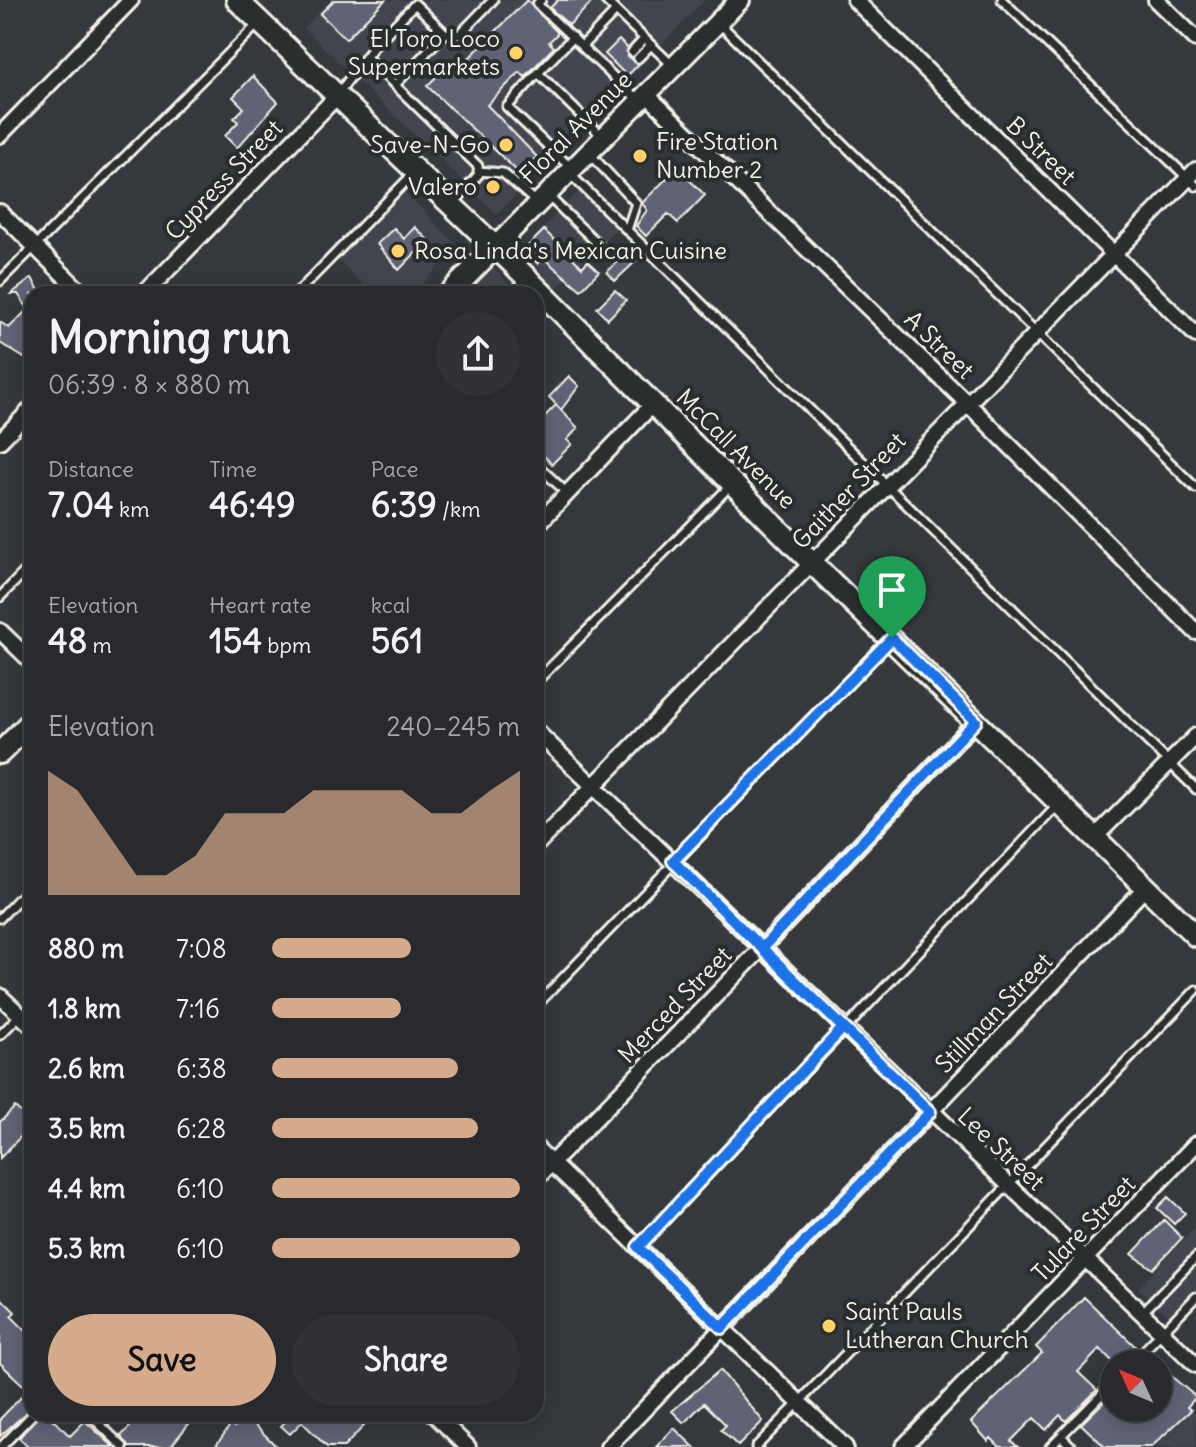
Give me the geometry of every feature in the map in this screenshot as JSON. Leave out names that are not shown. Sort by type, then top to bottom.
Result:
[{"type":"main road","name":"McCall Avenue","points":[[237,0],[495,247],[529,286]]},
{"type":"main road","name":"Floral Avenue","points":[[457,286],[495,247]]},
{"type":"main road","name":"McCall Avenue","points":[[544,301],[654,403],[811,562],[1196,936]]},
{"type":"main road","points":[[0,753],[24,729]]},
{"type":"street","points":[[0,135],[131,0]]},
{"type":"street","name":"Floral Avenue","points":[[495,247],[740,0]]},
{"type":"street","name":"B Street","points":[[855,0],[1196,335]]},
{"type":"street","points":[[1156,0],[1196,39]]},
{"type":"street","name":"Cypress Street","points":[[152,286],[336,97]]},
{"type":"street","name":"A Street","points":[[643,98],[966,402],[1196,632]]},
{"type":"street","name":"Gaither Street","points":[[544,837],[966,402],[1193,178]]},
{"type":"street","points":[[0,212],[75,286]]},
{"type":"street","points":[[544,517],[654,403]]},
{"type":"street","points":[[0,441],[24,416]]},
{"type":"street","points":[[0,631],[24,654]]},
{"type":"street","name":"Merced Street","points":[[544,1170],[762,948],[976,721]]},
{"type":"street","points":[[1095,837],[1196,736]]},
{"type":"street","name":"Lee Street","points":[[544,739],[1196,1365]]},
{"type":"street","name":"Stillman Street","points":[[608,1447],[1146,887]]},
{"type":"street","points":[[0,996],[24,1019]]},
{"type":"street","name":"Tulare Street","points":[[903,1447],[1196,1144]]},
{"type":"street","points":[[544,1156],[845,1447]]},
{"type":"street","points":[[442,1422],[468,1447]]},
{"type":"lane","points":[[336,97],[366,57],[415,4],[445,33],[459,35],[493,0]]},
{"type":"lane","points":[[541,0],[537,4],[643,98]]},
{"type":"lane","points":[[605,0],[674,67]]},
{"type":"lane","points":[[1002,0],[1193,178]]},
{"type":"lane","points":[[582,46],[616,11]]},
{"type":"lane","points":[[718,22],[1196,488]]},
{"type":"lane","points":[[0,281],[260,23]]},
{"type":"lane","points":[[395,85],[445,33]]},
{"type":"lane","points":[[573,37],[507,107],[627,230],[1196,789]]},
{"type":"lane","points":[[644,39],[635,55],[651,45]]},
{"type":"lane","points":[[366,57],[478,171],[503,173],[542,199],[598,244]]},
{"type":"lane","points":[[538,73],[604,137]]},
{"type":"lane","points":[[588,153],[636,203],[627,230]]},
{"type":"lane","points":[[304,286],[416,170]]},
{"type":"lane","points":[[452,205],[478,171]]},
{"type":"lane","points":[[544,471],[567,493]]},
{"type":"lane","points":[[544,674],[733,482]]},
{"type":"lane","points":[[0,597],[24,572]]},
{"type":"lane","points":[[544,998],[892,638]]},
{"type":"lane","points":[[638,1247],[1061,802]]},
{"type":"lane","points":[[0,918],[24,893]]},
{"type":"lane","points":[[756,1447],[1196,990]]},
{"type":"lane","points":[[0,1035],[20,1015]]},
{"type":"lane","points":[[1142,1313],[1196,1257]]},
{"type":"lane","points":[[1145,1350],[1196,1297]]},
{"type":"lane","points":[[1050,1447],[1100,1396]]},
{"type":"lane","points":[[1,1447],[25,1422]]},
{"type":"lane","points":[[97,1422],[123,1447]]},
{"type":"lane","points":[[1061,1436],[1072,1447]]},
{"type":"shaded area","points":[[330,0],[705,0],[497,214],[303,28]]},
{"type":"shaded area","points":[[584,185],[623,222],[556,289],[522,250]]},
{"type":"shaded area","points":[[404,191],[458,246],[420,286],[365,286],[337,259]]},
{"type":"shaded area","points":[[493,268],[511,286],[476,286]]},
{"type":"shaded area","points":[[1196,1227],[1196,1289],[1170,1318],[1138,1288]]},
{"type":"shaded area","points":[[1172,1390],[1196,1413],[1196,1447],[1088,1447],[1112,1422],[1172,1422]]},
{"type":"building","points":[[334,0],[385,0],[346,39],[320,14]]},
{"type":"building","points":[[527,0],[558,33],[549,42],[554,47],[525,77],[520,72],[487,105],[537,157],[518,172],[427,86],[447,66],[454,73]]},
{"type":"building","points":[[558,0],[594,0],[569,25],[550,8]]},
{"type":"building","points":[[619,40],[627,48],[627,56],[639,64],[627,76],[605,54]]},
{"type":"building","points":[[253,76],[278,102],[237,148],[225,136],[238,122],[234,118],[244,108],[233,97]]},
{"type":"building","points":[[677,168],[705,195],[678,223],[668,214],[646,236],[636,226],[647,210],[642,203]]},
{"type":"building","points":[[415,227],[428,240],[399,270],[377,244],[394,228],[404,239]]},
{"type":"building","points":[[544,230],[582,267],[588,261],[599,271],[581,290],[543,258],[538,264],[524,250]]},
{"type":"building","points":[[628,251],[637,260],[615,281],[607,272]]},
{"type":"building","points":[[32,278],[36,286],[24,286],[24,303],[18,294],[11,294]]},
{"type":"building","points":[[615,290],[626,300],[608,319],[597,308]]},
{"type":"building","points":[[24,313],[24,358],[0,343],[0,322],[9,328]]},
{"type":"building","points":[[569,376],[579,386],[561,410],[549,397]]},
{"type":"building","points":[[556,405],[578,428],[567,440],[572,444],[552,464],[544,456],[544,417]]},
{"type":"building","points":[[15,1107],[24,1115],[24,1133],[0,1158],[0,1122]]},
{"type":"building","points":[[1168,1197],[1185,1213],[1174,1224],[1157,1208]]},
{"type":"building","points":[[1164,1220],[1182,1238],[1153,1269],[1132,1254]]},
{"type":"building","points":[[0,1297],[15,1312],[11,1316],[24,1329],[24,1386],[0,1363]]},
{"type":"building","points":[[1084,1297],[1137,1348],[1100,1349],[1078,1372],[1097,1390],[1066,1421],[1060,1415],[1046,1430],[1034,1418],[1011,1441],[1018,1447],[1000,1447],[991,1438],[988,1441],[971,1422],[1042,1353],[1036,1347]]},
{"type":"building","points":[[720,1370],[763,1421],[738,1446],[721,1430],[726,1425],[704,1403],[684,1423],[672,1411]]},
{"type":"building","points":[[1172,1377],[1196,1397],[1187,1407],[1191,1410],[1151,1447],[1105,1447],[1081,1424],[1100,1406],[1100,1422],[1172,1422]]},
{"type":"building","points":[[24,1394],[24,1415],[0,1436],[0,1419]]},
{"type":"building","points":[[32,1422],[55,1422],[70,1436],[86,1422],[114,1447],[28,1447],[19,1438]]},
{"type":"building","points":[[134,1422],[190,1422],[170,1447],[129,1447],[121,1436]]},
{"type":"building","points":[[252,1422],[277,1447],[215,1447],[231,1424],[234,1427]]},
{"type":"building","points":[[285,1422],[302,1422],[290,1434],[281,1426]]},
{"type":"building","points":[[302,1422],[367,1422],[344,1447],[327,1447]]},
{"type":"building","points":[[674,1428],[694,1447],[656,1447]]},
{"type":"place","name":"El Toro Loco Supermarkets","points":[[516,53]]},
{"type":"place","name":"Save-N-Go","points":[[506,145]]},
{"type":"place","name":"Fire Station Number 2","points":[[640,156]]},
{"type":"place","name":"Valero","points":[[493,187]]},
{"type":"place","name":"Rosa Linda's Mexican Cuisine","points":[[398,251]]},
{"type":"place","name":"Saint Pauls Lutheran Church","points":[[829,1326]]},
{"type":"route","points":[[892,638],[976,721],[762,948],[930,1112],[722,1328],[638,1247],[843,1028],[673,861],[892,638]]}]
